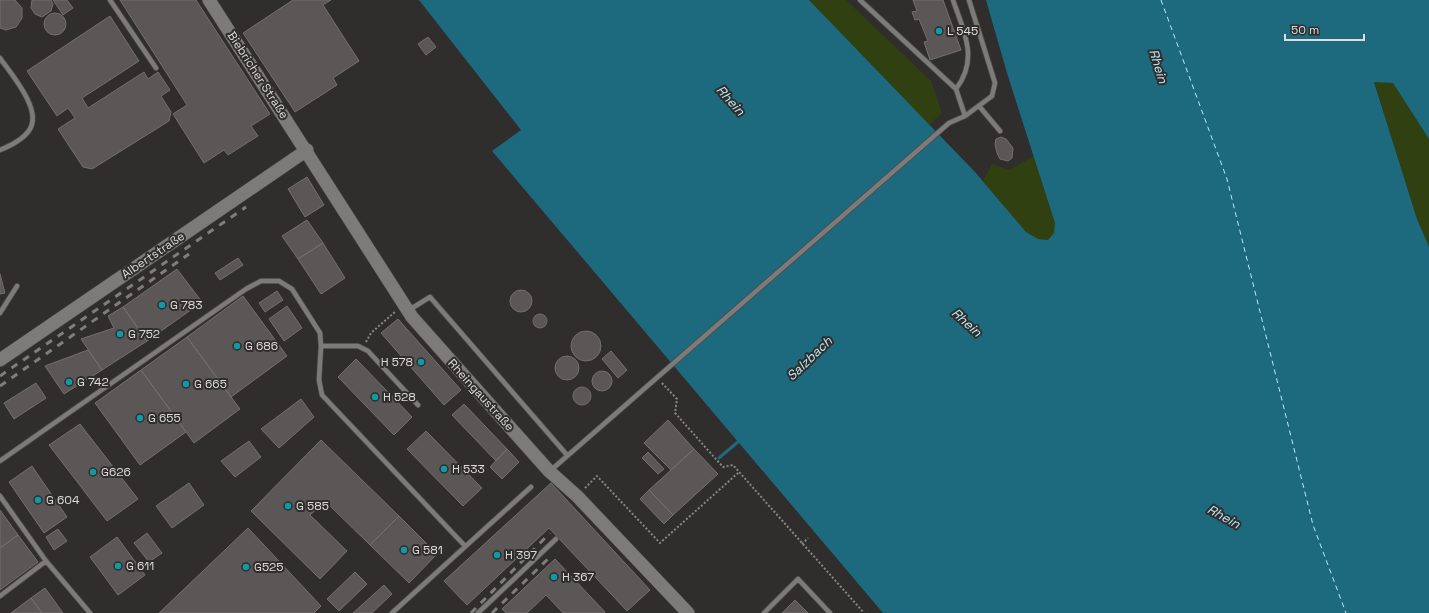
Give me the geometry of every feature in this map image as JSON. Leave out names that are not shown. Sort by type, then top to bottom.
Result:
[{"type":"street","name":"Biebricher Straße","points":[[209,0],[307,150]]},
{"type":"street","name":"Rheingaustraße","points":[[307,150],[407,311],[549,471],[577,496],[688,613]]},
{"type":"street","name":"Albertstraße","points":[[0,360],[307,150]]},
{"type":"lane","points":[[110,0],[156,68]]},
{"type":"lane","points":[[860,0],[956,89],[966,116]]},
{"type":"lane","points":[[953,0],[967,41],[969,56],[965,75],[956,89]]},
{"type":"lane","points":[[549,471],[949,123],[966,116],[992,96],[995,84],[969,0]]},
{"type":"lane","points":[[0,58],[31,104],[33,115],[31,129],[21,139],[0,150]]},
{"type":"lane","points":[[979,106],[1000,130]]},
{"type":"lane","points":[[0,461],[246,289],[261,281],[278,281],[292,289],[320,333],[321,346],[319,380],[322,395],[465,546]]},
{"type":"lane","points":[[0,313],[17,286]]},
{"type":"lane","points":[[407,311],[430,297],[567,455]]},
{"type":"lane","points":[[321,346],[358,346],[368,351],[418,406]]},
{"type":"lane","points":[[392,613],[530,487]]},
{"type":"lane","points":[[0,496],[46,561],[90,613]]},
{"type":"lane","points":[[478,613],[556,539]]},
{"type":"lane","points":[[0,596],[46,561]]},
{"type":"lane","points":[[764,613],[798,580],[830,613]]},
{"type":"path","points":[[363,349],[371,334],[394,313]]},
{"type":"path","points":[[657,377],[677,399],[675,413],[723,467],[733,465],[864,613]]},
{"type":"path","points":[[577,496],[597,476],[660,543],[739,472]]},
{"type":"path","points":[[802,544],[808,538]]},
{"type":"green space","points":[[809,0],[846,0],[931,81],[942,113],[929,125]]},
{"type":"green space","points":[[1374,81],[1393,83],[1429,139],[1429,247],[1417,219]]},
{"type":"green space","points":[[1034,156],[1055,223],[1054,233],[1049,240],[1038,239],[1026,232],[983,181],[992,164],[1009,170]]},
{"type":"water","name":"Rhein","points":[[419,0],[809,0],[975,172],[1026,232],[1038,239],[1048,240],[1054,233],[1055,223],[1007,73],[986,0],[1429,0],[1429,139],[1393,83],[1374,82],[1417,219],[1429,247],[1429,613],[883,613],[492,151],[521,130]]},
{"type":"building","points":[[0,0],[15,0],[22,8],[22,18],[16,27],[6,30],[0,28]]},
{"type":"building","points":[[32,0],[51,0],[53,4],[51,11],[42,17],[35,14],[31,8]]},
{"type":"building","points":[[53,0],[67,0],[73,8],[63,15]]},
{"type":"building","points":[[120,0],[196,0],[270,114],[251,126],[258,136],[228,155],[224,150],[204,163],[173,114],[187,105]]},
{"type":"building","points":[[293,0],[331,0],[323,5],[359,61],[333,78],[337,85],[295,112],[243,33]]},
{"type":"building","name":"L 545","points":[[913,0],[943,0],[961,50],[930,60],[924,42],[928,41],[919,19],[915,20],[912,12],[917,11]]},
{"type":"building","points":[[55,13],[63,16],[66,24],[63,32],[55,35],[47,32],[44,24],[47,16]]},
{"type":"building","points":[[110,16],[139,61],[82,98],[88,108],[144,72],[148,79],[158,72],[170,90],[161,96],[171,112],[169,121],[92,169],[83,167],[58,129],[75,118],[68,108],[57,116],[27,71]]},
{"type":"building","points":[[428,37],[436,47],[426,55],[418,44]]},
{"type":"building","points":[[1001,137],[1006,139],[1013,148],[1012,158],[1008,161],[1000,159],[997,153],[995,144],[996,139]]},
{"type":"building","points":[[307,177],[324,205],[305,217],[288,189]]},
{"type":"building","points":[[307,220],[323,243],[298,259],[282,236]]},
{"type":"building","points":[[323,243],[345,278],[321,294],[298,259]]},
{"type":"building","points":[[238,258],[243,265],[220,280],[215,273]]},
{"type":"building","name":"G 783","points":[[177,269],[202,302],[147,341],[123,307]]},
{"type":"building","points":[[0,274],[5,293],[0,294]]},
{"type":"building","points":[[521,290],[529,293],[532,301],[529,309],[521,312],[513,309],[510,301],[513,293]]},
{"type":"building","points":[[277,291],[283,300],[265,312],[259,303]]},
{"type":"building","name":"G 686","points":[[243,296],[287,356],[231,397],[187,337]]},
{"type":"building","points":[[287,306],[302,328],[284,341],[269,319]]},
{"type":"building","name":"G 752","points":[[123,307],[147,341],[102,370],[81,339],[114,328],[108,316]]},
{"type":"building","points":[[537,314],[543,314],[547,318],[547,324],[543,328],[537,328],[533,324],[533,318]]},
{"type":"building","name":"H 578","points":[[398,319],[461,390],[444,405],[381,333]]},
{"type":"building","points":[[586,331],[596,336],[601,346],[596,356],[586,361],[576,356],[571,346],[576,336]]},
{"type":"building","name":"G 665","points":[[187,337],[240,409],[194,443],[141,370]]},
{"type":"building","name":"G 742","points":[[88,350],[102,370],[64,394],[45,366]]},
{"type":"building","points":[[611,351],[627,370],[618,378],[602,359]]},
{"type":"building","points":[[567,356],[576,359],[579,368],[576,377],[567,380],[558,377],[555,368],[558,359]]},
{"type":"building","name":"H 528","points":[[356,359],[412,417],[394,435],[338,377]]},
{"type":"building","name":"G 655","points":[[141,370],[186,432],[140,465],[95,403]]},
{"type":"building","points":[[602,371],[609,374],[612,381],[609,388],[602,391],[595,388],[592,381],[595,374]]},
{"type":"building","points":[[36,383],[46,398],[14,419],[4,403]]},
{"type":"building","points":[[578,387],[586,387],[591,392],[589,403],[586,405],[578,405],[573,400],[573,392]]},
{"type":"building","points":[[301,399],[314,417],[279,448],[261,429]]},
{"type":"building","points":[[464,404],[507,449],[496,461],[452,415]]},
{"type":"building","points":[[668,420],[694,449],[671,470],[644,443]]},
{"type":"building","name":"G626","points":[[80,424],[138,499],[107,521],[49,445]]},
{"type":"building","name":"H 533","points":[[426,431],[482,488],[463,506],[407,449]]},
{"type":"building","name":"G 585","points":[[321,440],[399,516],[370,545],[325,501],[310,515],[347,551],[320,579],[251,511]]},
{"type":"building","points":[[249,441],[261,457],[235,477],[221,461]]},
{"type":"building","points":[[507,449],[519,462],[502,479],[490,467]]},
{"type":"building","points":[[694,449],[718,474],[673,515],[649,490]]},
{"type":"building","points":[[648,452],[664,469],[658,474],[642,458]]},
{"type":"building","name":"G 604","points":[[32,466],[67,517],[44,533],[9,482]]},
{"type":"building","points":[[189,483],[204,505],[172,528],[156,506]]},
{"type":"building","name":"H 397","points":[[551,483],[650,590],[627,611],[549,528],[467,605],[444,581]]},
{"type":"building","points":[[649,490],[673,515],[664,524],[640,499]]},
{"type":"building","points":[[0,510],[18,535],[0,548]]},
{"type":"building","name":"G 581","points":[[399,516],[437,554],[409,583],[370,545]]},
{"type":"building","name":"G525","points":[[248,528],[321,606],[314,613],[159,613]]},
{"type":"building","points":[[58,529],[67,541],[54,550],[46,537]]},
{"type":"building","points":[[147,533],[162,553],[149,562],[134,543]]},
{"type":"building","points":[[18,535],[38,562],[0,590],[0,548]]},
{"type":"building","name":"G 611","points":[[117,537],[145,575],[118,595],[90,557]]},
{"type":"building","name":"H 367","points":[[555,559],[605,612],[563,613],[546,595],[527,613],[506,613],[502,609]]},
{"type":"building","points":[[355,572],[367,584],[339,611],[327,599]]},
{"type":"building","points":[[384,585],[392,594],[372,613],[353,613]]},
{"type":"building","points":[[45,588],[63,613],[42,613],[31,598]]},
{"type":"building","points":[[31,598],[42,613],[11,613]]},
{"type":"building","points":[[795,600],[808,613],[782,613]]},
{"type":"waterway","name":"Salzbach","points":[[719,458],[739,441]]},
{"type":"ferry route","points":[[1161,0],[1227,179],[1313,525],[1346,613]]},
{"type":"railway","points":[[0,376],[246,207]]},
{"type":"railway","points":[[0,386],[189,254]]},
{"type":"railway","points":[[471,613],[550,533]]},
{"type":"railway","points":[[492,613],[551,556]]},
{"type":"place","name":"L 545","points":[[939,31]]},
{"type":"place","name":"G 783","points":[[162,305]]},
{"type":"place","name":"G 752","points":[[120,334]]},
{"type":"place","name":"G 686","points":[[237,346]]},
{"type":"place","name":"H 578","points":[[421,362]]},
{"type":"place","name":"G 742","points":[[69,382]]},
{"type":"place","name":"G 665","points":[[186,384]]},
{"type":"place","name":"H 528","points":[[375,397]]},
{"type":"place","name":"G 655","points":[[140,418]]},
{"type":"place","name":"H 533","points":[[444,469]]},
{"type":"place","name":"G626","points":[[93,472]]},
{"type":"place","name":"G 604","points":[[38,500]]},
{"type":"place","name":"G 585","points":[[288,506]]},
{"type":"place","name":"G 581","points":[[404,550]]},
{"type":"place","name":"H 397","points":[[497,555]]},
{"type":"place","name":"G 611","points":[[118,566]]},
{"type":"place","name":"G525","points":[[246,567]]},
{"type":"place","name":"H 367","points":[[554,577]]}]
